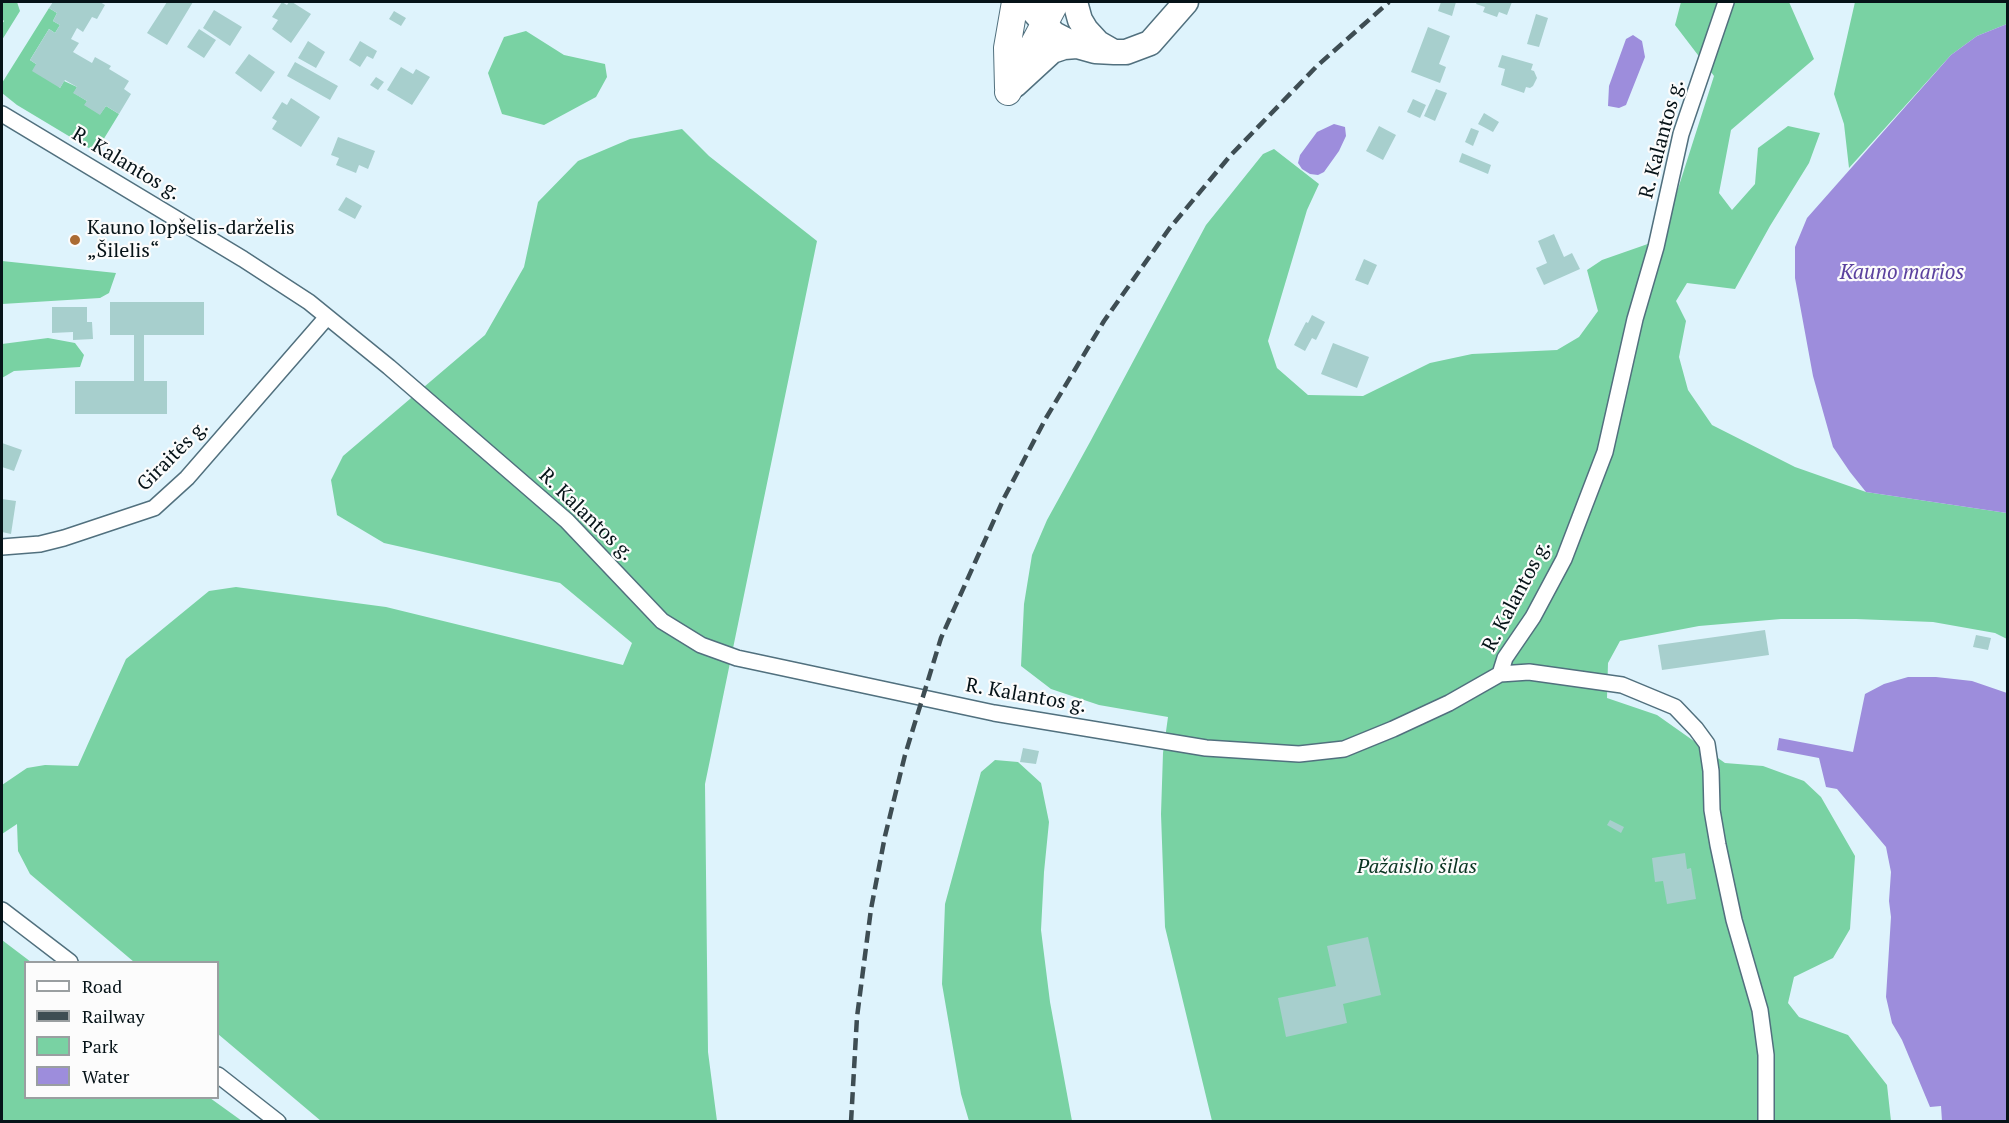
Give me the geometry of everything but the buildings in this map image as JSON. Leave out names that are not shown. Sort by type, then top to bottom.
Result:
[{"type":"highway","points":[[1008,92],[1007,48],[1015,2]]},
{"type":"highway","points":[[1008,92],[1056,2]]},
{"type":"main road","points":[[1031,2],[1034,12],[1054,34],[1077,46],[1095,51],[1114,52],[1126,52],[1150,43],[1186,2]]},
{"type":"main road","points":[[1075,2],[1080,20],[1086,30],[1098,43],[1114,52]]},
{"type":"main road","points":[[1008,92],[1052,51],[1077,46]]},
{"type":"street","name":"R. Kalantos g.","points":[[2,114],[283,284],[327,317],[567,521],[662,621],[701,645],[737,658],[994,713],[1206,748],[1299,754],[1344,749],[1449,703],[1500,674],[1505,658],[1533,617],[1563,559],[1605,452],[1635,319],[1656,247],[1681,134],[1726,2]]},
{"type":"street","name":"Giraitės g.","points":[[2,547],[40,544],[64,538],[154,508],[187,478],[327,317]]},
{"type":"street","points":[[1500,674],[1528,672],[1622,685],[1675,707],[1707,744],[1711,771],[1712,810],[1718,845],[1734,920],[1760,1010],[1766,1055],[1766,1122]]},
{"type":"street","points":[[2,910],[67,961]]},
{"type":"street","points":[[219,1076],[278,1122]]},
{"type":"green space","points":[[2,2],[17,2],[20,11],[2,40],[4,21]]},
{"type":"green space","name":"Pažaislio šilas","points":[[1681,2],[1789,2],[1814,59],[1731,130],[1719,193],[1732,210],[1755,184],[1758,148],[1788,126],[1820,133],[1809,163],[1735,289],[1687,283],[1676,301],[1686,321],[1679,357],[1688,390],[1712,425],[1795,467],[1866,492],[2007,513],[2007,639],[1995,633],[1933,622],[1781,619],[1699,626],[1620,641],[1608,663],[1607,698],[1657,715],[1725,763],[1763,766],[1804,781],[1821,797],[1855,856],[1850,929],[1833,958],[1794,977],[1788,1003],[1799,1017],[1848,1035],[1887,1085],[1891,1121],[1212,1121],[1165,927],[1161,814],[1163,753],[1168,717],[1099,705],[1051,689],[1021,666],[1024,604],[1032,555],[1047,520],[1206,225],[1263,154],[1274,149],[1319,184],[1307,210],[1268,341],[1277,368],[1308,395],[1363,396],[1430,363],[1472,354],[1557,350],[1579,337],[1598,311],[1587,270],[1602,260],[1662,239],[1714,76],[1675,25]]},
{"type":"green space","points":[[1855,2],[2007,2],[2007,24],[1977,36],[1951,55],[1849,168],[1844,124],[1834,94]]},
{"type":"green space","points":[[49,8],[57,13],[53,21],[60,25],[55,33],[49,29],[30,60],[60,88],[64,81],[77,87],[74,93],[87,101],[85,105],[100,114],[106,106],[119,114],[97,150],[92,150],[17,105],[2,93],[2,83]]},
{"type":"green space","points":[[526,31],[564,55],[605,64],[607,77],[596,97],[544,125],[502,114],[488,73],[504,37]]},
{"type":"green space","points":[[682,129],[709,156],[817,241],[705,784],[708,1052],[717,1121],[321,1121],[219,1035],[219,961],[133,961],[30,874],[18,851],[17,824],[2,834],[2,785],[27,768],[45,765],[78,766],[126,659],[209,591],[236,587],[386,607],[623,665],[632,643],[560,583],[384,543],[337,515],[331,480],[343,456],[485,335],[524,267],[538,202],[578,161],[630,139]]},
{"type":"green space","points":[[2,261],[116,273],[109,293],[100,298],[2,304]]},
{"type":"green space","points":[[48,338],[75,343],[84,355],[80,367],[14,371],[2,378],[2,344]]},
{"type":"green space","points":[[995,760],[1018,762],[1041,783],[1049,822],[1041,930],[1050,1002],[1072,1121],[969,1121],[961,1094],[942,984],[945,904],[981,772]]},
{"type":"green space","points":[[2,940],[30,961],[24,961],[24,1099],[211,1099],[242,1121],[2,1121]]},
{"type":"water","name":"Kauno marios","points":[[2008,24],[2007,513],[1866,492],[1833,447],[1813,376],[1795,278],[1795,247],[1807,218],[1951,55],[1977,36]]},
{"type":"water","points":[[1633,35],[1642,41],[1645,57],[1626,105],[1619,108],[1608,106],[1609,86],[1626,39]]},
{"type":"water","points":[[1334,124],[1345,127],[1346,136],[1339,151],[1324,172],[1318,175],[1310,174],[1298,163],[1300,155],[1317,132]]},
{"type":"water","points":[[1908,677],[1972,681],[2007,693],[2007,1121],[1942,1121],[1941,1106],[1930,1107],[1902,1040],[1892,1023],[1886,997],[1891,872],[1886,847],[1837,789],[1826,787],[1819,758],[1777,750],[1779,738],[1853,752],[1865,694],[1884,684]]},
{"type":"railway","points":[[851,1122],[857,1017],[871,909],[885,836],[905,755],[941,638],[1004,498],[1046,418],[1104,321],[1169,229],[1230,156],[1317,66],[1389,2]]},
{"type":"place","name":"Kauno lopšelis-darželis „Šilelis“","points":[[75,240]]}]
